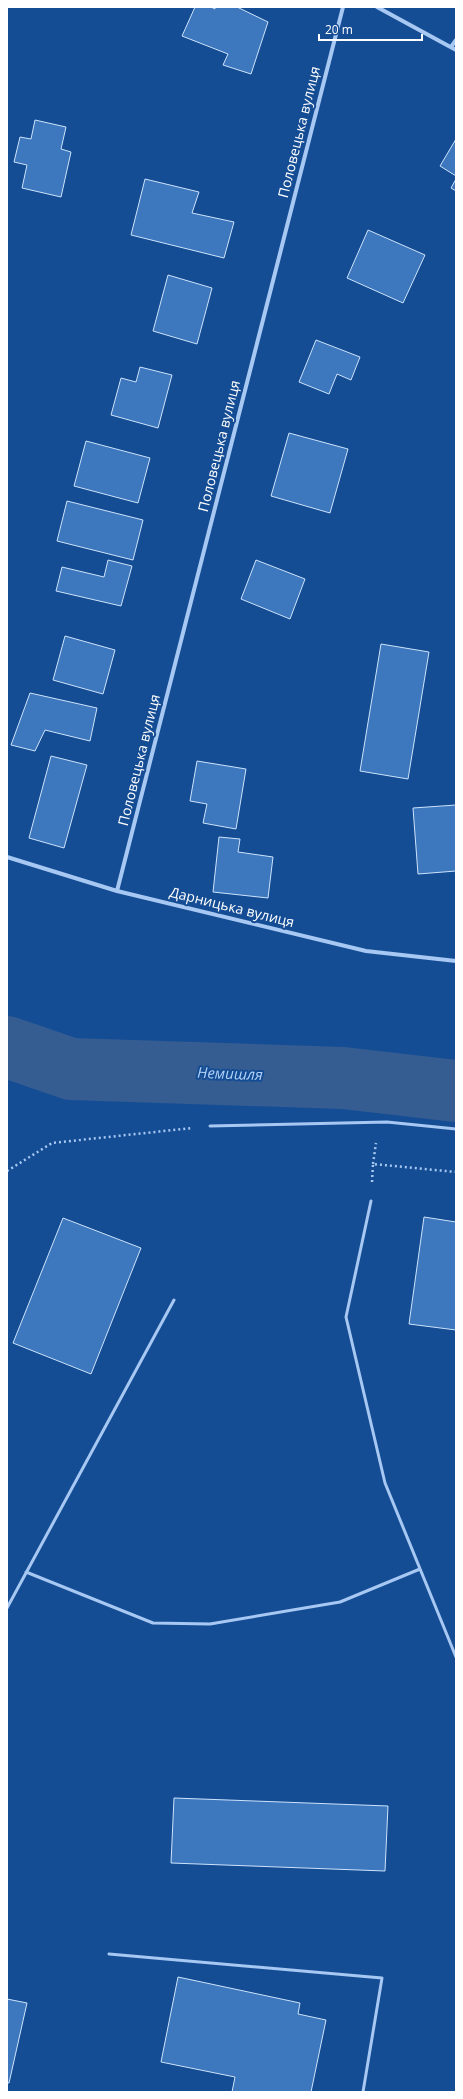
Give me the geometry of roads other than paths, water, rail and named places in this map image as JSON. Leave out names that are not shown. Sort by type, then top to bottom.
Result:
[{"type":"street","name":"Половецька вулиця","points":[[117,891],[342,7]]},
{"type":"street","points":[[377,7],[456,50]]},
{"type":"street","points":[[451,47],[456,40]]},
{"type":"street","name":"Дарницька вулиця","points":[[7,857],[117,891],[366,951],[456,961]]},
{"type":"lane","points":[[210,1126],[387,1122],[456,1129]]},
{"type":"lane","points":[[371,1202],[346,1317],[385,1483],[456,1657]]},
{"type":"lane","points":[[7,1608],[174,1300]]},
{"type":"lane","points":[[26,1572],[153,1623],[210,1624],[340,1602],[420,1569]]},
{"type":"lane","points":[[109,1954],[382,1978],[364,2092]]},
{"type":"waterway","name":"Немишля","points":[[7,1047],[71,1069],[343,1078],[456,1091]]}]
